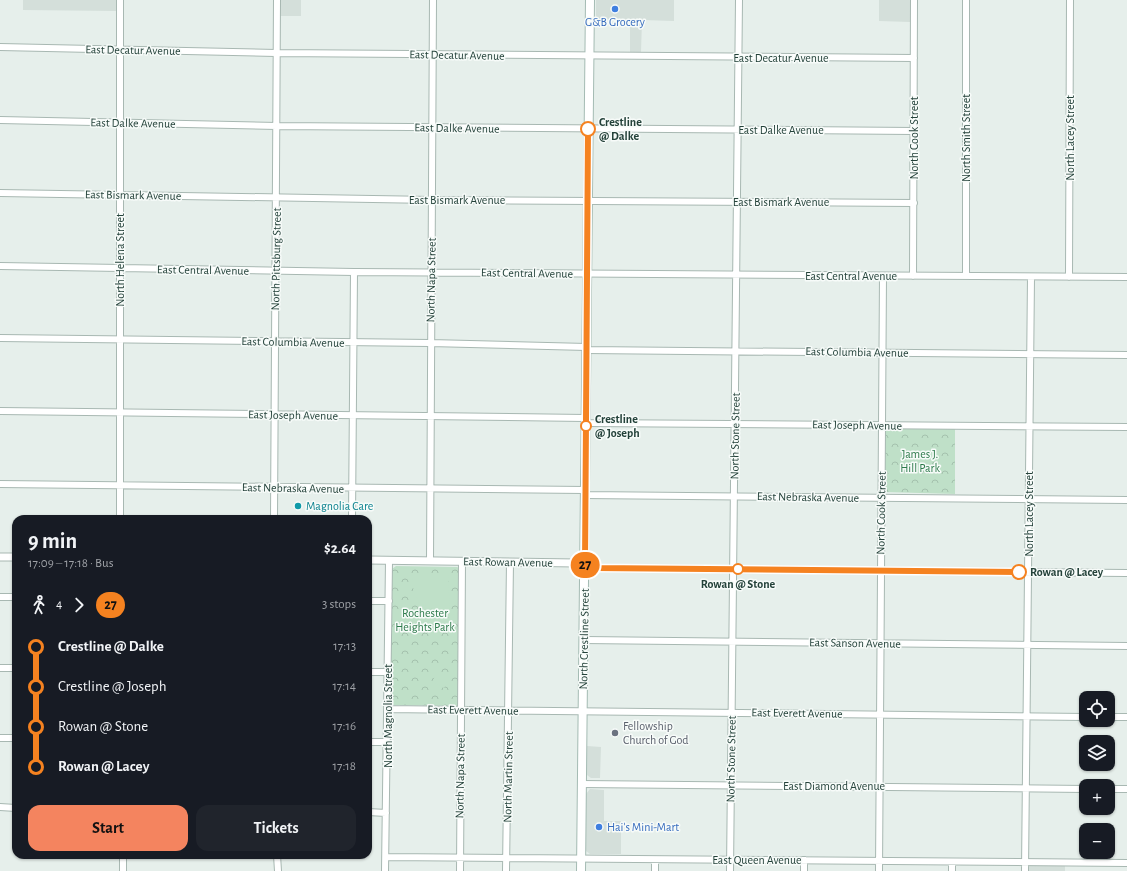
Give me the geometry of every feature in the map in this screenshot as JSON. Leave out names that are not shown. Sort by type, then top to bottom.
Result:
[{"type":"main road","name":"North Crestline Street","points":[[581,871],[590,0]]},
{"type":"street","name":"North Helena Street","points":[[120,0],[120,515]]},
{"type":"street","name":"North Pittsburg Street","points":[[274,515],[277,0]]},
{"type":"street","name":"North Napa Street","points":[[430,561],[433,0]]},
{"type":"street","name":"North Stone Street","points":[[730,871],[739,0]]},
{"type":"street","name":"North Cook Street","points":[[913,276],[914,0]]},
{"type":"street","name":"North Smith Street","points":[[966,0],[966,276]]},
{"type":"street","name":"North Lacey Street","points":[[1069,277],[1070,0]]},
{"type":"street","name":"East Decatur Avenue","points":[[0,47],[276,53],[590,57],[914,58]]},
{"type":"street","name":"East Dalke Avenue","points":[[0,120],[433,128],[914,131]]},
{"type":"street","name":"East Bismark Avenue","points":[[0,193],[432,200],[914,203]]},
{"type":"street","name":"East Central Avenue","points":[[0,266],[354,272],[1127,277]]},
{"type":"street","points":[[352,515],[354,272]]},
{"type":"street","name":"North Cook Street","points":[[879,871],[883,276]]},
{"type":"street","name":"North Lacey Street","points":[[1025,871],[1031,277]]},
{"type":"street","name":"East Columbia Avenue","points":[[0,338],[430,343],[736,351],[1127,355]]},
{"type":"street","name":"East Joseph Avenue","points":[[0,411],[430,416],[735,423],[1127,427]]},
{"type":"street","name":"East Nebraska Avenue","points":[[0,484],[430,489],[734,496],[1127,500]]},
{"type":"street","points":[[0,557],[12,557]]},
{"type":"street","name":"East Rowan Avenue","points":[[372,560],[576,563],[594,568],[1127,573]]},
{"type":"street","name":"North Magnolia Street","points":[[386,871],[389,561]]},
{"type":"street","name":"North Napa Street","points":[[460,871],[462,561]]},
{"type":"street","name":"North Martin Street","points":[[506,871],[510,562]]},
{"type":"street","points":[[0,597],[12,597]]},
{"type":"street","points":[[372,601],[389,602]]},
{"type":"street","name":"East Sanson Avenue","points":[[584,640],[1127,646]]},
{"type":"street","points":[[0,668],[12,668]]},
{"type":"street","points":[[372,672],[388,672]]},
{"type":"street","name":"East Everett Avenue","points":[[388,709],[1079,717]]},
{"type":"street","points":[[1115,717],[1127,717]]},
{"type":"street","points":[[0,738],[12,738]]},
{"type":"street","points":[[372,742],[388,742]]},
{"type":"street","name":"East Diamond Avenue","points":[[582,784],[1079,789]]},
{"type":"street","points":[[1115,789],[1127,789]]},
{"type":"street","points":[[0,808],[12,808]]},
{"type":"street","points":[[372,812],[386,813]]},
{"type":"street","name":"East Queen Avenue","points":[[386,857],[1127,863]]},
{"type":"street","points":[[123,859],[123,871]]},
{"type":"street","points":[[277,859],[278,871]]},
{"type":"street","points":[[655,860],[655,871]]},
{"type":"street","points":[[804,860],[804,871]]},
{"type":"street","points":[[952,862],[952,871]]},
{"type":"street","points":[[1098,863],[1098,871]]},
{"type":"shaded area","points":[[23,0],[116,0],[116,11],[23,10]]},
{"type":"shaded area","points":[[280,0],[301,0],[301,16],[279,16]]},
{"type":"shaded area","points":[[596,0],[674,0],[674,21],[642,20],[641,52],[630,52],[630,20],[596,19]]},
{"type":"shaded area","points":[[879,0],[910,0],[910,22],[879,21]]},
{"type":"shaded area","points":[[587,746],[601,747],[600,778],[591,778],[587,775]]},
{"type":"shaded area","points":[[590,789],[604,790],[604,821],[621,821],[621,854],[590,854],[586,851],[586,794]]},
{"type":"shaded area","points":[[1028,866],[1065,866],[1065,871],[1028,871]]},
{"type":"green space","name":"James J. Hill Park","points":[[888,428],[955,429],[955,494],[885,492],[885,431]]},
{"type":"green space","name":"Rochester Heights Park","points":[[396,566],[459,568],[459,706],[393,705],[390,703],[392,569]]},
{"type":"green space","points":[[412,575],[448,575],[450,611],[433,609],[421,603],[414,592]]},
{"type":"green space","points":[[435,676],[447,682],[444,688],[432,682]]},
{"type":"bus line","name":"27","points":[[588,129],[585,566],[594,568],[1019,572]]},
{"type":"place","name":"G&B Grocery","points":[[615,9]]},
{"type":"place","name":"Crestline @ Dalke","points":[[588,129]]},
{"type":"place","name":"Crestline @ Joseph","points":[[586,426]]},
{"type":"place","name":"Magnolia Care","points":[[298,506]]},
{"type":"place","name":"Rowan @ Stone","points":[[738,569]]},
{"type":"place","name":"Rowan @ Lacey","points":[[1019,572]]},
{"type":"place","name":"Fellowship Church of God","points":[[615,733]]},
{"type":"place","name":"Hai's Mini-Mart","points":[[599,827]]}]
